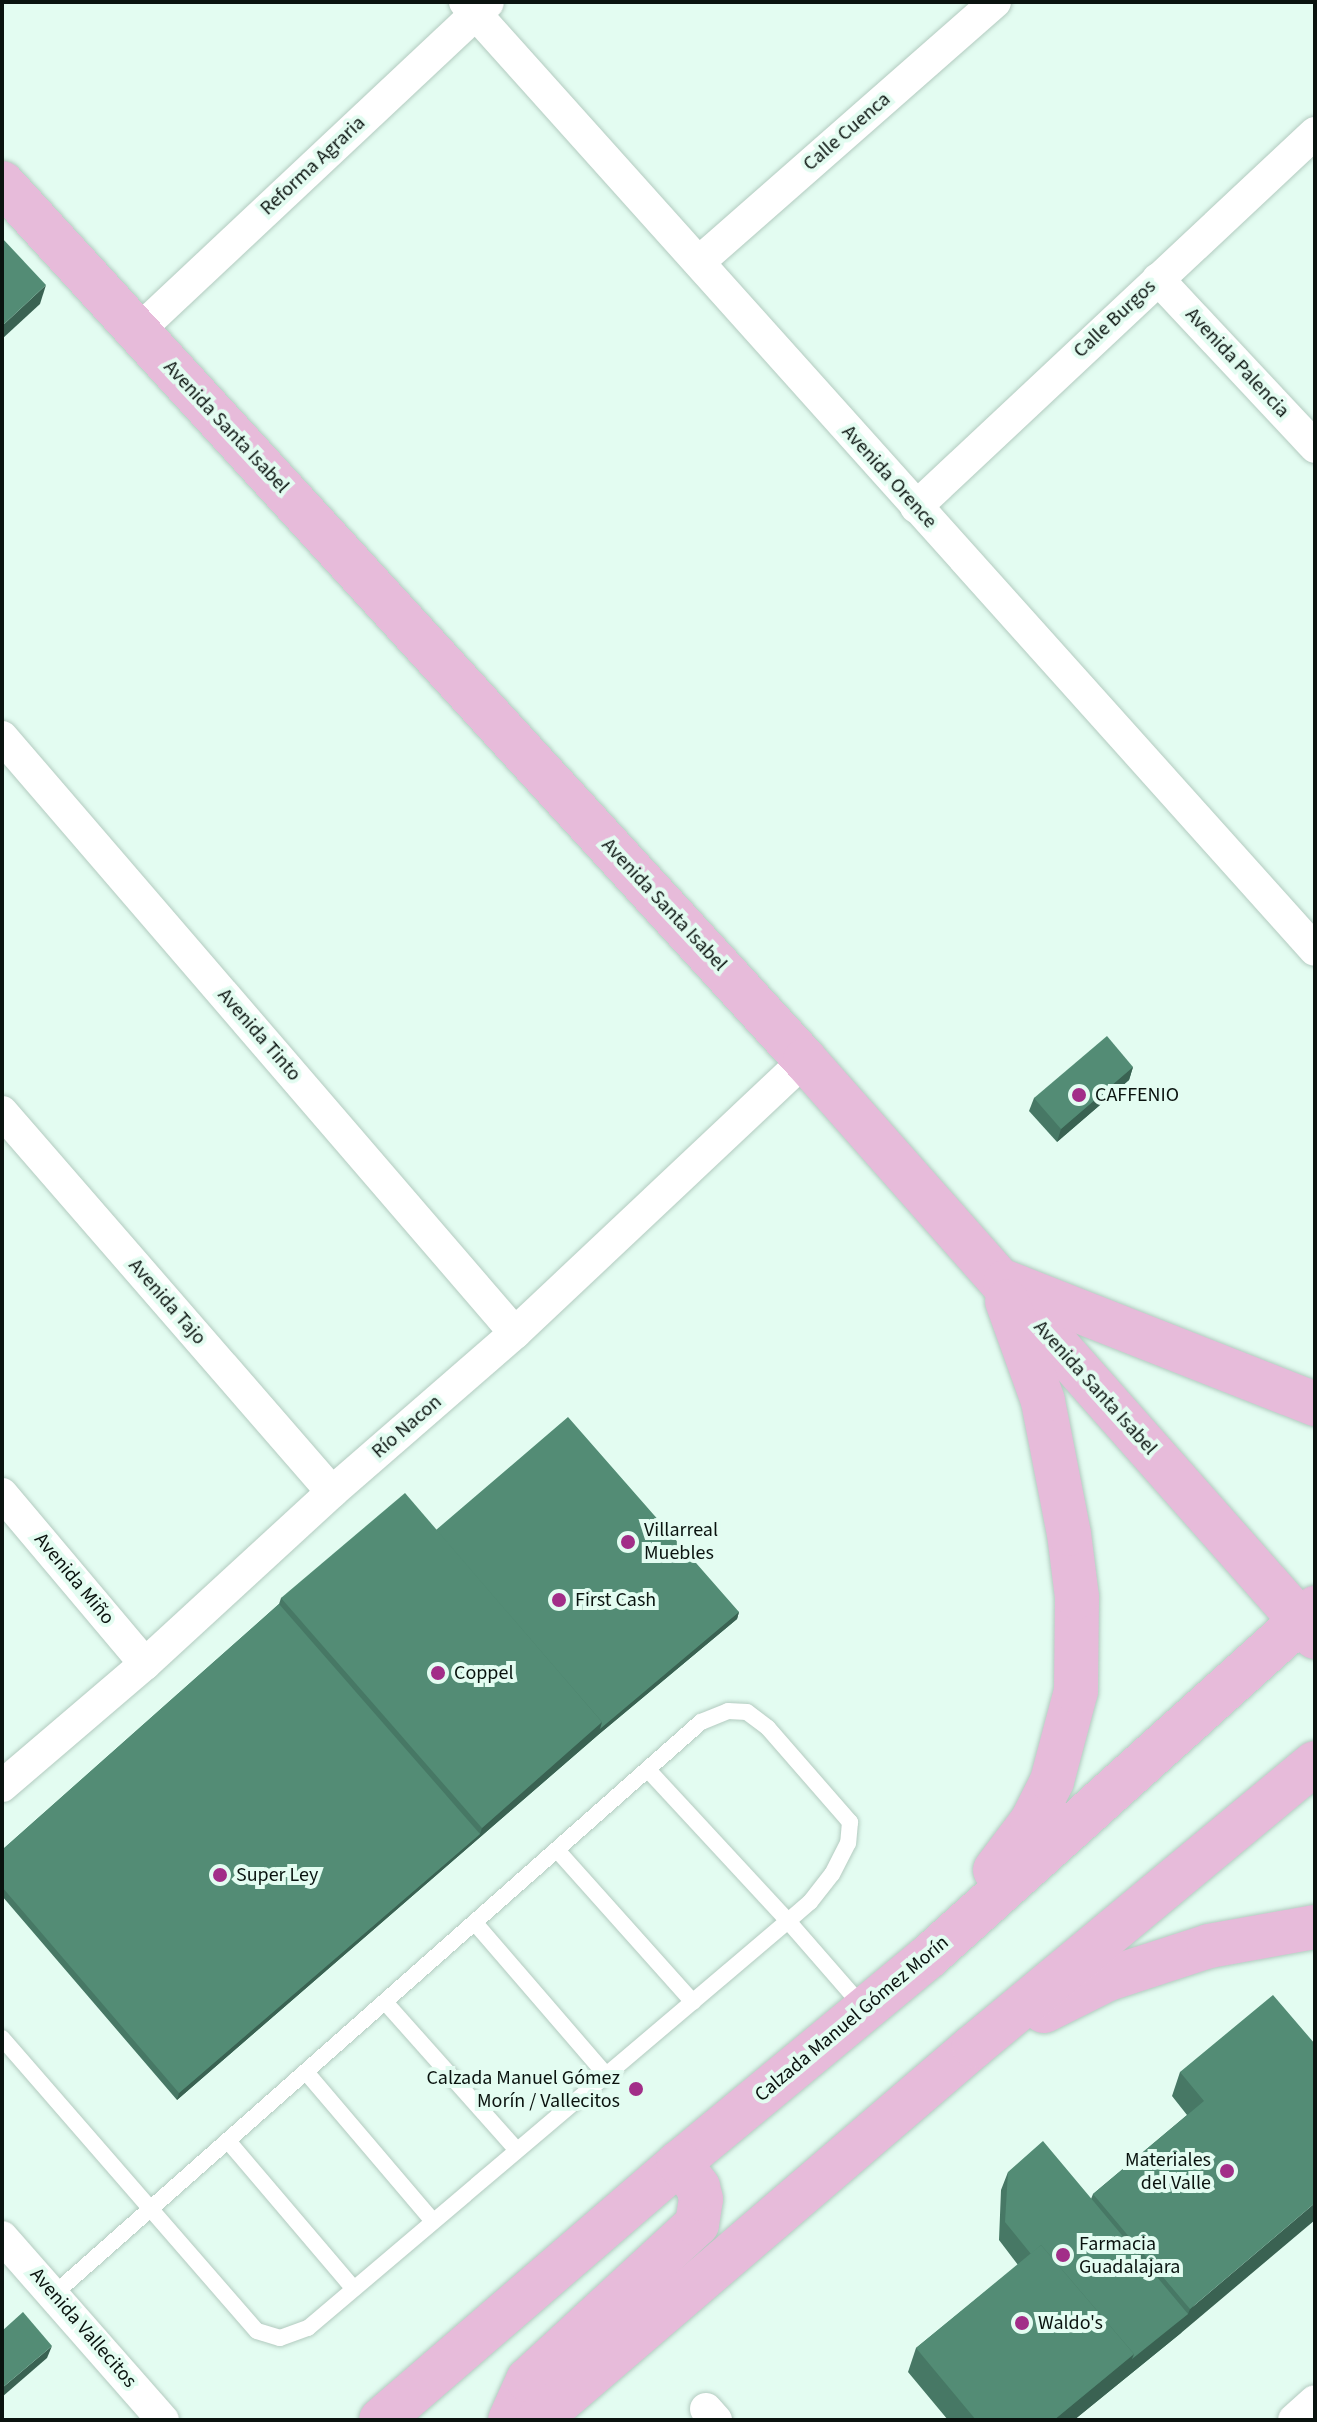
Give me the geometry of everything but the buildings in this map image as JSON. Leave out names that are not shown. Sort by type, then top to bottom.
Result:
[{"type":"main road","name":"Avenida Santa Isabel","points":[[2,183],[805,1060],[999,1280],[1310,1622]]},
{"type":"main road","points":[[999,1280],[1315,1404]]},
{"type":"main road","points":[[927,1958],[1032,1821],[1052,1781],[1076,1691],[1077,1597],[1057,1466],[1043,1401],[999,1280]]},
{"type":"main road","name":"Calzada Manuel Gómez Morín","points":[[381,2420],[679,2163],[927,1958],[1310,1622]]},
{"type":"main road","points":[[538,2420],[974,2046],[1315,1763]]},
{"type":"main road","points":[[974,2046],[1108,1979],[1209,1946],[1315,1927]]},
{"type":"main road","points":[[510,2420],[528,2380],[697,2224],[701,2199],[698,2187],[679,2163]]},
{"type":"street","name":"Calle Cuenca","points":[[699,262],[995,2]]},
{"type":"street","name":"Avenida Orence","points":[[476,6],[916,507],[1315,950]]},
{"type":"street","name":"Reforma Agraria","points":[[138,331],[476,6]]},
{"type":"street","name":"Calle Burgos","points":[[916,507],[1315,133]]},
{"type":"street","name":"Avenida Palencia","points":[[1158,279],[1315,447]]},
{"type":"street","name":"Avenida Tinto","points":[[2,737],[515,1333]]},
{"type":"street","name":"Río Nacon","points":[[2,1786],[145,1664],[332,1492],[515,1333],[805,1060]]},
{"type":"street","name":"Avenida Tajo","points":[[2,1112],[332,1492]]},
{"type":"street","name":"Avenida Miño","points":[[2,1494],[145,1664]]},
{"type":"street","name":"Avenida Vallecitos","points":[[2,2237],[163,2420]]},
{"type":"street","points":[[1294,2420],[1315,2401]]},
{"type":"lane","points":[[2,2038],[152,2208],[257,2331],[280,2338],[308,2328],[810,1902],[832,1874],[848,1843],[850,1822],[768,1728],[747,1712],[728,1711],[701,1722],[475,1923],[385,2002],[228,2141],[152,2208],[53,2295]]},
{"type":"lane","points":[[648,1770],[865,2009]]},
{"type":"lane","points":[[557,1850],[693,2002]]},
{"type":"lane","points":[[475,1923],[606,2075]]},
{"type":"lane","points":[[385,2002],[517,2150]]},
{"type":"lane","points":[[306,2072],[433,2221]]},
{"type":"lane","points":[[228,2141],[354,2289]]},
{"type":"place","name":"CAFFENIO","points":[[1079,1095]]},
{"type":"place","name":"Villarreal Muebles","points":[[628,1542]]},
{"type":"place","name":"First Cash","points":[[559,1600]]},
{"type":"place","name":"Coppel","points":[[438,1673]]},
{"type":"place","name":"Super Ley","points":[[220,1875]]},
{"type":"place","name":"Calzada Manuel Gómez Morín / Vallecitos","points":[[636,2089]]},
{"type":"place","name":"Materiales del Valle","points":[[1227,2171]]},
{"type":"place","name":"Farmacia Guadalajara","points":[[1063,2255]]},
{"type":"place","name":"Waldo's","points":[[1022,2323]]}]
